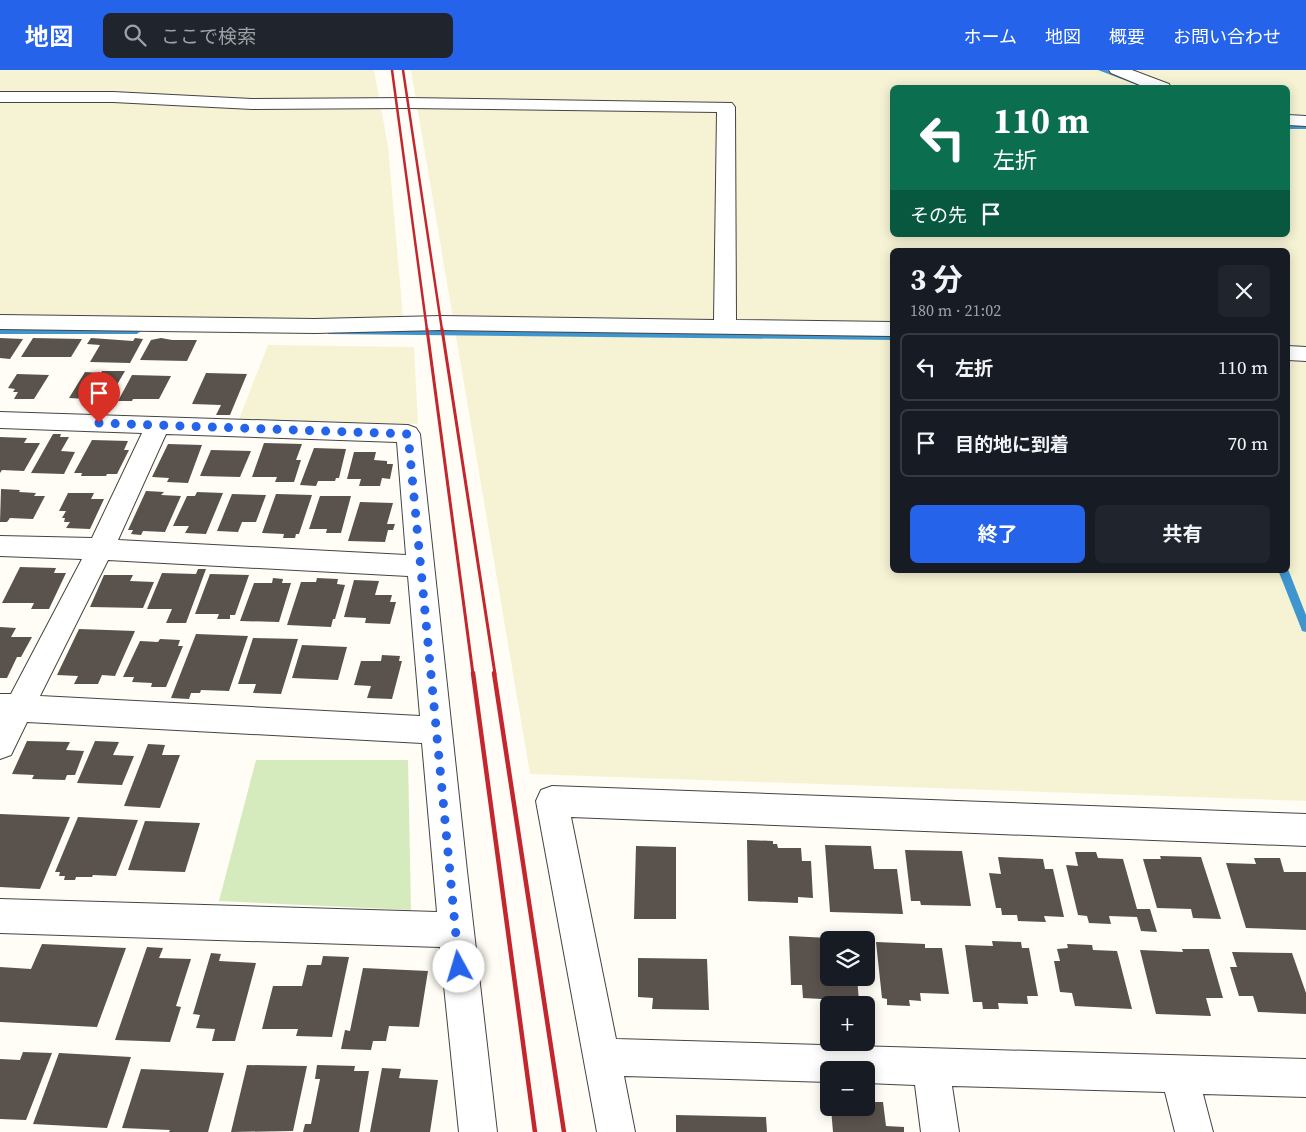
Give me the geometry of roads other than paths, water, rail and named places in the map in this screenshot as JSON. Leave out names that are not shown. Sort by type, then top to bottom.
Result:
[{"type":"street","points":[[1117,70],[1155,85]]},
{"type":"street","points":[[0,97],[113,97],[252,104],[408,103],[726,107],[725,328]]},
{"type":"street","points":[[1290,120],[1306,121]]},
{"type":"street","points":[[0,322],[315,326],[440,323],[890,329]]},
{"type":"street","points":[[1290,353],[1306,354]]},
{"type":"street","points":[[0,420],[408,434],[455,930],[478,1132]]},
{"type":"street","points":[[0,745],[9,708],[100,549],[158,425]]},
{"type":"street","points":[[0,546],[100,549],[421,566]]},
{"type":"street","points":[[9,708],[437,730]]},
{"type":"street","points":[[616,1132],[552,801],[1306,830]]},
{"type":"street","points":[[0,916],[455,930]]},
{"type":"street","points":[[603,1057],[1306,1078]]},
{"type":"street","points":[[931,1066],[940,1132]]},
{"type":"street","points":[[1179,1074],[1194,1132]]},
{"type":"waterway","points":[[1101,70],[1142,85]]},
{"type":"waterway","points":[[1290,127],[1306,127]]},
{"type":"waterway","points":[[0,331],[137,331]]},
{"type":"waterway","points":[[331,332],[890,338]]},
{"type":"waterway","points":[[1284,573],[1306,628]]},
{"type":"railway","points":[[392,70],[427,330]]},
{"type":"railway","points":[[403,70],[442,330]]},
{"type":"railway","points":[[427,329],[473,674]]},
{"type":"railway","points":[[442,329],[495,674]]},
{"type":"railway","points":[[473,673],[535,1132]]},
{"type":"railway","points":[[494,673],[564,1132]]}]
